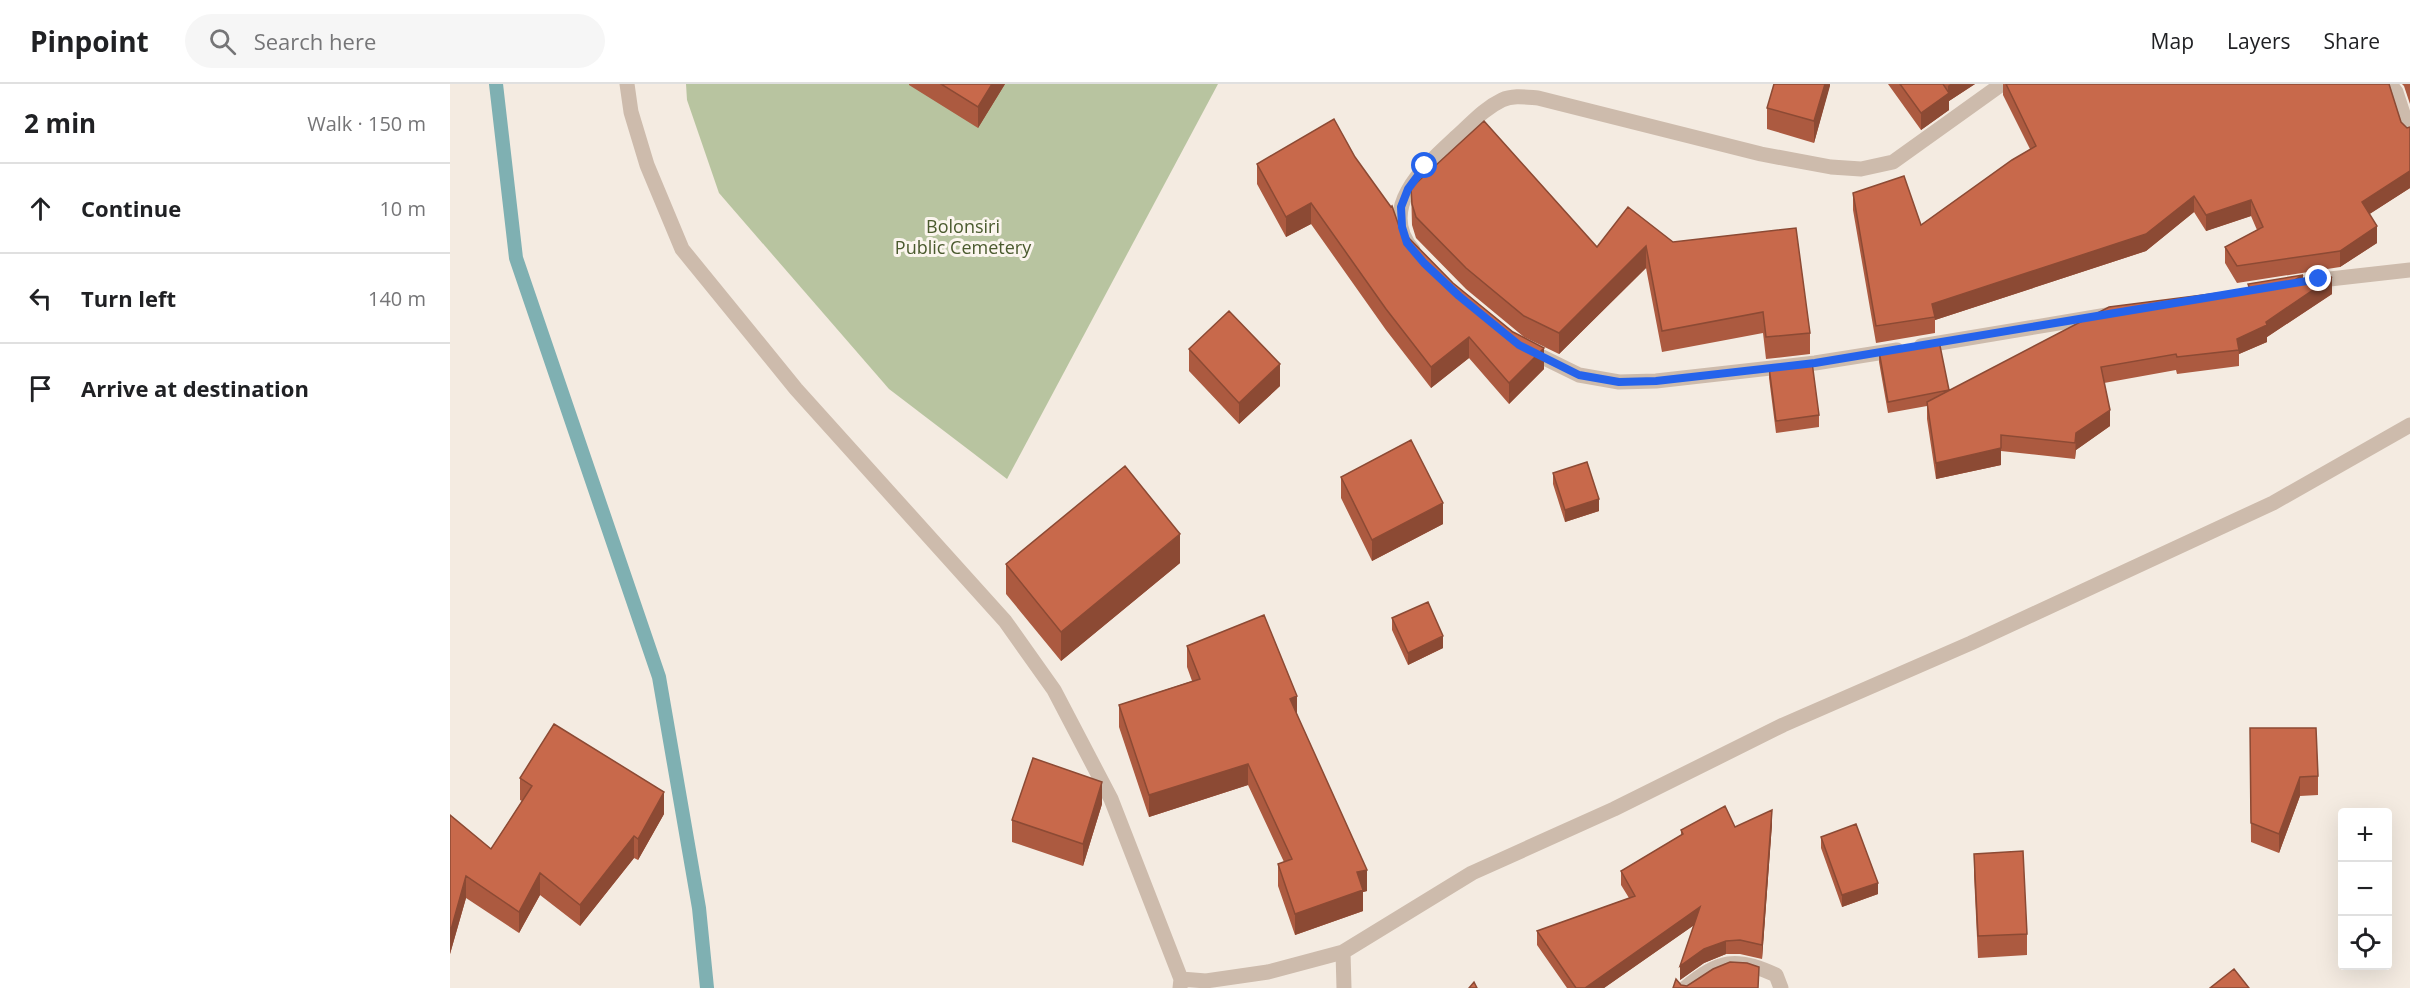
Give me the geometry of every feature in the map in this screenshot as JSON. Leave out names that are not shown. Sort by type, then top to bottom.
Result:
[{"type":"street","points":[[627,84],[631,112],[647,165],[682,249],[796,390],[1005,621],[1054,690],[1111,799],[1180,983],[1268,972],[1342,952],[1472,873],[1614,809],[1783,725],[1971,643],[2273,503],[2410,425]]},
{"type":"street","points":[[1424,263],[1407,243],[1402,227],[1401,207],[1408,189],[1425,166],[1488,107],[1504,99],[1518,96],[1538,98],[1761,154],[1830,167],[1861,169],[1893,162],[2002,84]]},
{"type":"street","points":[[2390,84],[2396,92],[2410,135]]},
{"type":"street","points":[[2295,283],[2410,270]]},
{"type":"street","points":[[1519,345],[1579,375],[1619,382],[1656,381],[1815,363],[2120,313]]},
{"type":"street","points":[[1342,952],[1344,988]]},
{"type":"street","points":[[1685,988],[1705,972],[1727,963],[1753,964],[1776,975],[1781,988]]},
{"type":"green space","name":"Bolonsiri Public Cemetery","points":[[686,84],[1218,84],[1007,479],[889,389],[719,193],[687,100]]},
{"type":"building","points":[[941,84],[992,84],[978,107]]},
{"type":"building","points":[[1774,84],[1825,84],[1814,121],[1767,108]]},
{"type":"building","points":[[1900,84],[1943,84],[1949,93],[1921,113]]},
{"type":"building","points":[[2006,84],[2389,84],[2401,122],[2407,128],[2410,127],[2410,171],[2362,202],[2377,226],[2340,251],[2237,266],[2225,247],[2263,227],[2251,200],[2206,215],[2194,196],[2146,234],[1932,304],[1935,317],[1876,326],[1853,193],[1904,176],[1921,225],[2012,160],[2036,146]]},
{"type":"building","points":[[1334,119],[1355,157],[1392,206],[1400,229],[1453,283],[1513,332],[1544,348],[1509,383],[1469,337],[1431,367],[1386,309],[1311,203],[1286,217],[1257,164]]},
{"type":"building","points":[[1484,121],[1597,247],[1628,207],[1673,242],[1796,228],[1810,333],[1766,337],[1763,312],[1662,331],[1646,246],[1559,333],[1524,316],[1466,268],[1416,217],[1412,204],[1411,188]]},
{"type":"building","points":[[2303,275],[2290,283],[2332,277],[2266,322],[2267,325],[2237,339],[2239,350],[2177,357],[2176,354],[2101,367],[2110,410],[2076,433],[2075,443],[2001,435],[2001,448],[1936,463],[1927,402],[2109,307],[2250,289],[2248,284]]},
{"type":"building","points":[[1229,311],[1280,364],[1239,403],[1189,349]]},
{"type":"building","points":[[1939,341],[1949,390],[1888,402],[1879,351]]},
{"type":"building","points":[[1812,362],[1819,415],[1776,421],[1769,367]]},
{"type":"building","points":[[1411,440],[1443,503],[1372,540],[1341,477]]},
{"type":"building","points":[[1587,462],[1599,499],[1565,510],[1553,473]]},
{"type":"building","points":[[1125,466],[1180,534],[1061,632],[1006,564]]},
{"type":"building","points":[[1428,602],[1443,636],[1408,653],[1392,618]]},
{"type":"building","points":[[1264,615],[1297,696],[1290,699],[1367,870],[1357,872],[1363,890],[1295,914],[1278,864],[1292,859],[1248,764],[1149,795],[1119,705],[1200,679],[1187,646]]},
{"type":"building","points":[[554,724],[664,792],[638,839],[634,836],[580,905],[540,873],[519,912],[466,876],[450,933],[450,815],[491,849],[532,786],[520,778]]},
{"type":"building","points":[[2250,728],[2316,728],[2318,776],[2300,777],[2279,834],[2251,823]]},
{"type":"building","points":[[1033,758],[1102,782],[1083,844],[1012,820]]},
{"type":"building","points":[[1725,806],[1735,827],[1772,810],[1762,945],[1740,940],[1726,941],[1704,949],[1680,966],[1700,907],[1585,988],[1576,988],[1537,931],[1635,896],[1621,871],[1683,834],[1681,830]]},
{"type":"building","points":[[1856,824],[1878,883],[1842,895],[1821,837]]},
{"type":"building","points":[[2023,851],[2027,934],[1978,936],[1974,854]]},
{"type":"building","points":[[1730,962],[1747,963],[1759,967],[1758,988],[1673,988],[1676,979],[1681,985],[1687,986],[1713,969]]},
{"type":"building","points":[[2234,969],[2249,988],[2210,988]]},
{"type":"building","points":[[1474,982],[1477,988],[1469,988]]},
{"type":"waterway","points":[[496,84],[516,258],[659,677],[699,908],[707,988]]},
{"type":"route","points":[[1425,166],[1408,189],[1401,207],[1402,227],[1407,243],[1424,263],[1459,296],[1519,345],[1579,375],[1619,382],[1656,381],[1815,363],[2319,279]]}]
